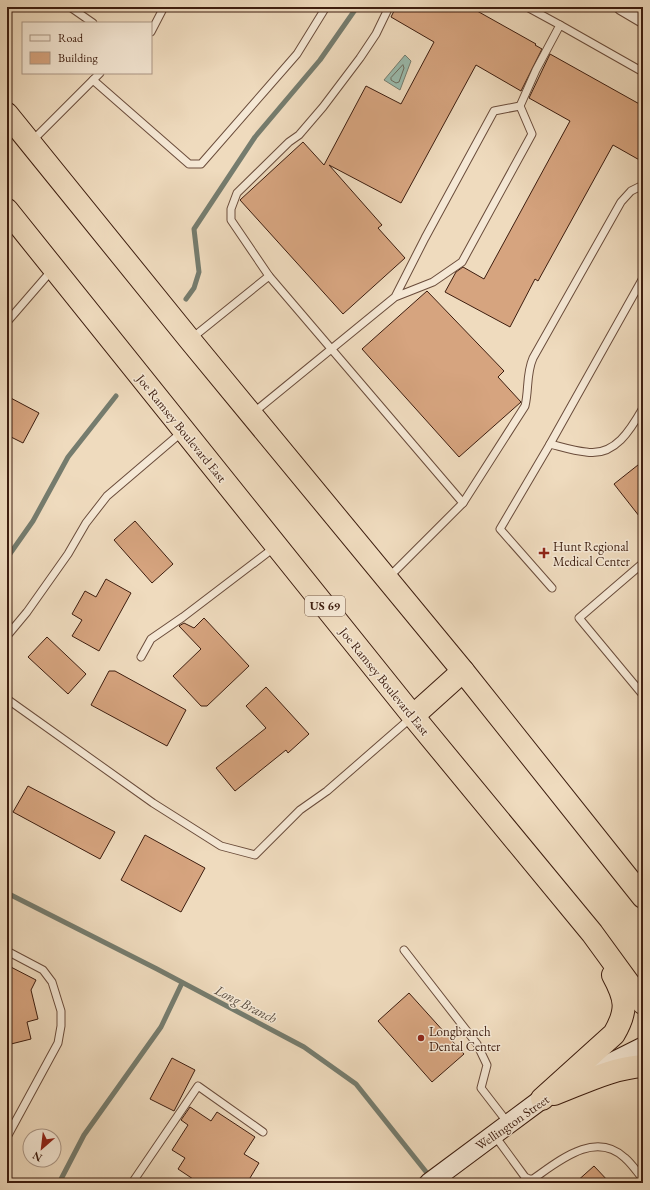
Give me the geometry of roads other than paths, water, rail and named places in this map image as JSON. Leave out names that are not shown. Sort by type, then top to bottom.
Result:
[{"type":"highway","points":[[7,114],[190,340],[462,671],[643,897]]},
{"type":"highway","name":"Joe Ramsey Boulevard East","points":[[7,210],[413,716],[592,933],[643,1003]]},
{"type":"highway","points":[[413,716],[462,671]]},
{"type":"highway","points":[[542,1099],[614,1034],[621,1021],[624,1005],[620,988],[592,933]]},
{"type":"highway","points":[[542,1099],[608,1073],[643,1066]]},
{"type":"street","points":[[622,7],[643,20]]},
{"type":"street","name":"Wellington Street","points":[[429,1183],[542,1099],[643,1047]]},
{"type":"lane","points":[[70,7],[91,22]]},
{"type":"lane","points":[[152,30],[164,7]]},
{"type":"lane","points":[[93,80],[189,164],[201,164],[297,54],[326,7]]},
{"type":"lane","points":[[389,7],[376,34],[360,58],[299,135],[289,142],[237,193],[231,209],[231,220],[270,276],[463,503]]},
{"type":"lane","points":[[527,7],[643,72]]},
{"type":"lane","points":[[252,414],[395,297],[433,282],[462,262],[532,134],[520,106],[536,70],[560,25]]},
{"type":"lane","points":[[30,143],[99,74]]},
{"type":"lane","points":[[395,297],[425,238],[494,111],[520,106]]},
{"type":"lane","points":[[387,579],[463,503],[525,406],[528,393],[528,369],[533,358],[621,202],[631,191],[643,185]]},
{"type":"lane","points":[[7,322],[54,268]]},
{"type":"lane","points":[[190,340],[270,276]]},
{"type":"lane","points":[[552,588],[500,529],[550,444],[643,278]]},
{"type":"lane","points":[[550,444],[587,453],[607,449],[624,438],[632,428],[643,408]]},
{"type":"lane","points":[[7,636],[32,606],[68,554],[86,523],[107,496],[184,430]]},
{"type":"lane","points":[[141,657],[151,639],[183,617],[276,546]]},
{"type":"lane","points":[[643,563],[579,618],[643,695]]},
{"type":"lane","points":[[7,699],[153,803],[190,827],[221,846],[255,855],[300,810],[327,790],[413,716]]},
{"type":"lane","points":[[404,950],[477,1044],[487,1065],[481,1088],[526,1177],[533,1179],[574,1152],[590,1147],[608,1148],[618,1153],[625,1158],[643,1180]]},
{"type":"lane","points":[[7,951],[43,970],[52,982],[60,1011],[61,1026],[58,1043],[7,1136]]},
{"type":"lane","points":[[132,1183],[198,1086],[263,1132]]},
{"type":"water","points":[[405,55],[411,61],[400,90],[384,80]]},
{"type":"waterway","points":[[186,299],[194,288],[199,272],[194,229],[255,137],[320,60],[357,7]]},
{"type":"waterway","points":[[7,558],[33,521],[68,457],[116,396]]},
{"type":"waterway","name":"Long Branch","points":[[7,893],[157,969],[304,1047],[356,1084],[431,1178]]},
{"type":"waterway","points":[[59,1183],[84,1135],[161,1027],[182,983]]},
{"type":"place","name":"Hunt Regional Medical Center","points":[[544,553]]},
{"type":"place","name":"Longbranch Dental Center","points":[[421,1038]]}]
